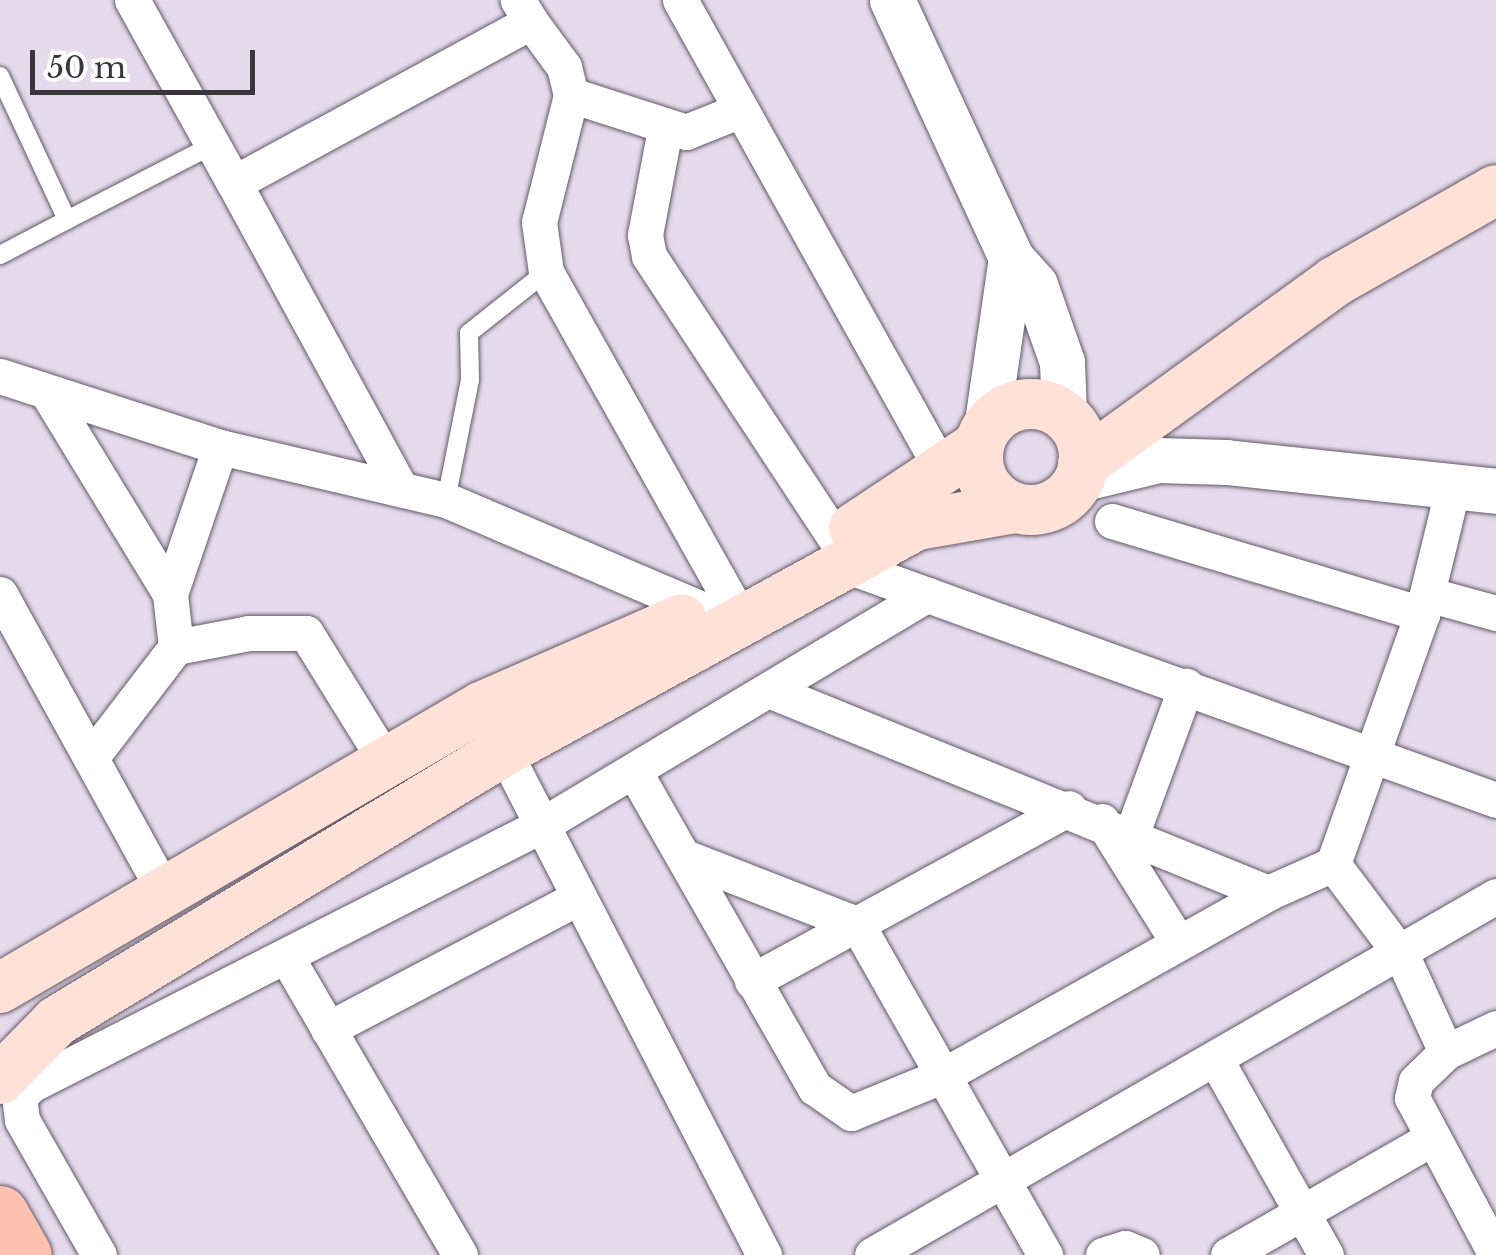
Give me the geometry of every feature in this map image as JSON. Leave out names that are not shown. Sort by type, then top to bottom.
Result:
[{"type":"main road","points":[[0,988],[162,888],[482,706],[716,603],[918,524],[1060,502],[1074,445],[1223,359],[1334,282],[1496,190]]},
{"type":"main road","points":[[0,1079],[57,1021],[839,552],[969,448],[997,416],[1030,404],[1074,445]]},
{"type":"main road","points":[[969,448],[988,489],[1016,508]]},
{"type":"main road","points":[[0,1213],[24,1255]]},
{"type":"street","points":[[132,0],[401,489]]},
{"type":"street","points":[[680,0],[741,110],[969,448]]},
{"type":"street","points":[[634,770],[752,981],[829,1104],[851,1113],[878,1107],[1268,892],[1333,864],[1376,753],[1424,604],[1475,487],[1158,460],[1074,445],[1062,362],[1035,285],[1011,258],[892,0]]},
{"type":"street","points":[[234,183],[525,11],[564,68],[570,95],[539,222],[546,272],[716,603]]},
{"type":"street","points":[[570,95],[665,129],[686,132],[741,110]]},
{"type":"street","points":[[665,129],[646,235],[649,256],[839,552],[926,594],[1376,753],[1496,800]]},
{"type":"street","points":[[969,448],[1011,258]]},
{"type":"street","points":[[0,376],[220,448],[446,500],[716,603]]},
{"type":"street","points":[[48,394],[170,594],[176,647]]},
{"type":"street","points":[[170,594],[220,448]]},
{"type":"street","points":[[1112,521],[1424,604],[1496,613]]},
{"type":"street","points":[[0,594],[94,755],[162,888]]},
{"type":"street","points":[[98,1255],[22,1120],[18,1097],[31,1085],[540,826],[772,692],[926,594]]},
{"type":"street","points":[[94,755],[176,647],[249,633],[306,632],[386,762]]},
{"type":"street","points":[[1117,827],[1186,686]]},
{"type":"street","points":[[772,692],[1117,827],[1268,892]]},
{"type":"street","points":[[482,706],[540,826],[764,1255]]},
{"type":"street","points":[[752,981],[1069,808]]},
{"type":"street","points":[[1117,827],[1178,942]]},
{"type":"street","points":[[685,857],[857,924],[1045,1255]]},
{"type":"street","points":[[1333,864],[1402,956],[1446,1052]]},
{"type":"street","points":[[872,1255],[1002,1178],[1402,956],[1496,896]]},
{"type":"street","points":[[328,1029],[578,898]]},
{"type":"street","points":[[286,956],[460,1255]]},
{"type":"street","points":[[1496,1028],[1446,1052],[1416,1081],[1412,1098],[1496,1255]]},
{"type":"street","points":[[1216,1060],[1326,1255]]},
{"type":"street","points":[[1228,1255],[1432,1138]]},
{"type":"street","points":[[1103,1255],[1126,1248],[1142,1255]]},
{"type":"lane","points":[[0,76],[67,220]]},
{"type":"lane","points":[[0,255],[213,146]]},
{"type":"lane","points":[[446,500],[470,380],[469,334],[546,272]]}]
